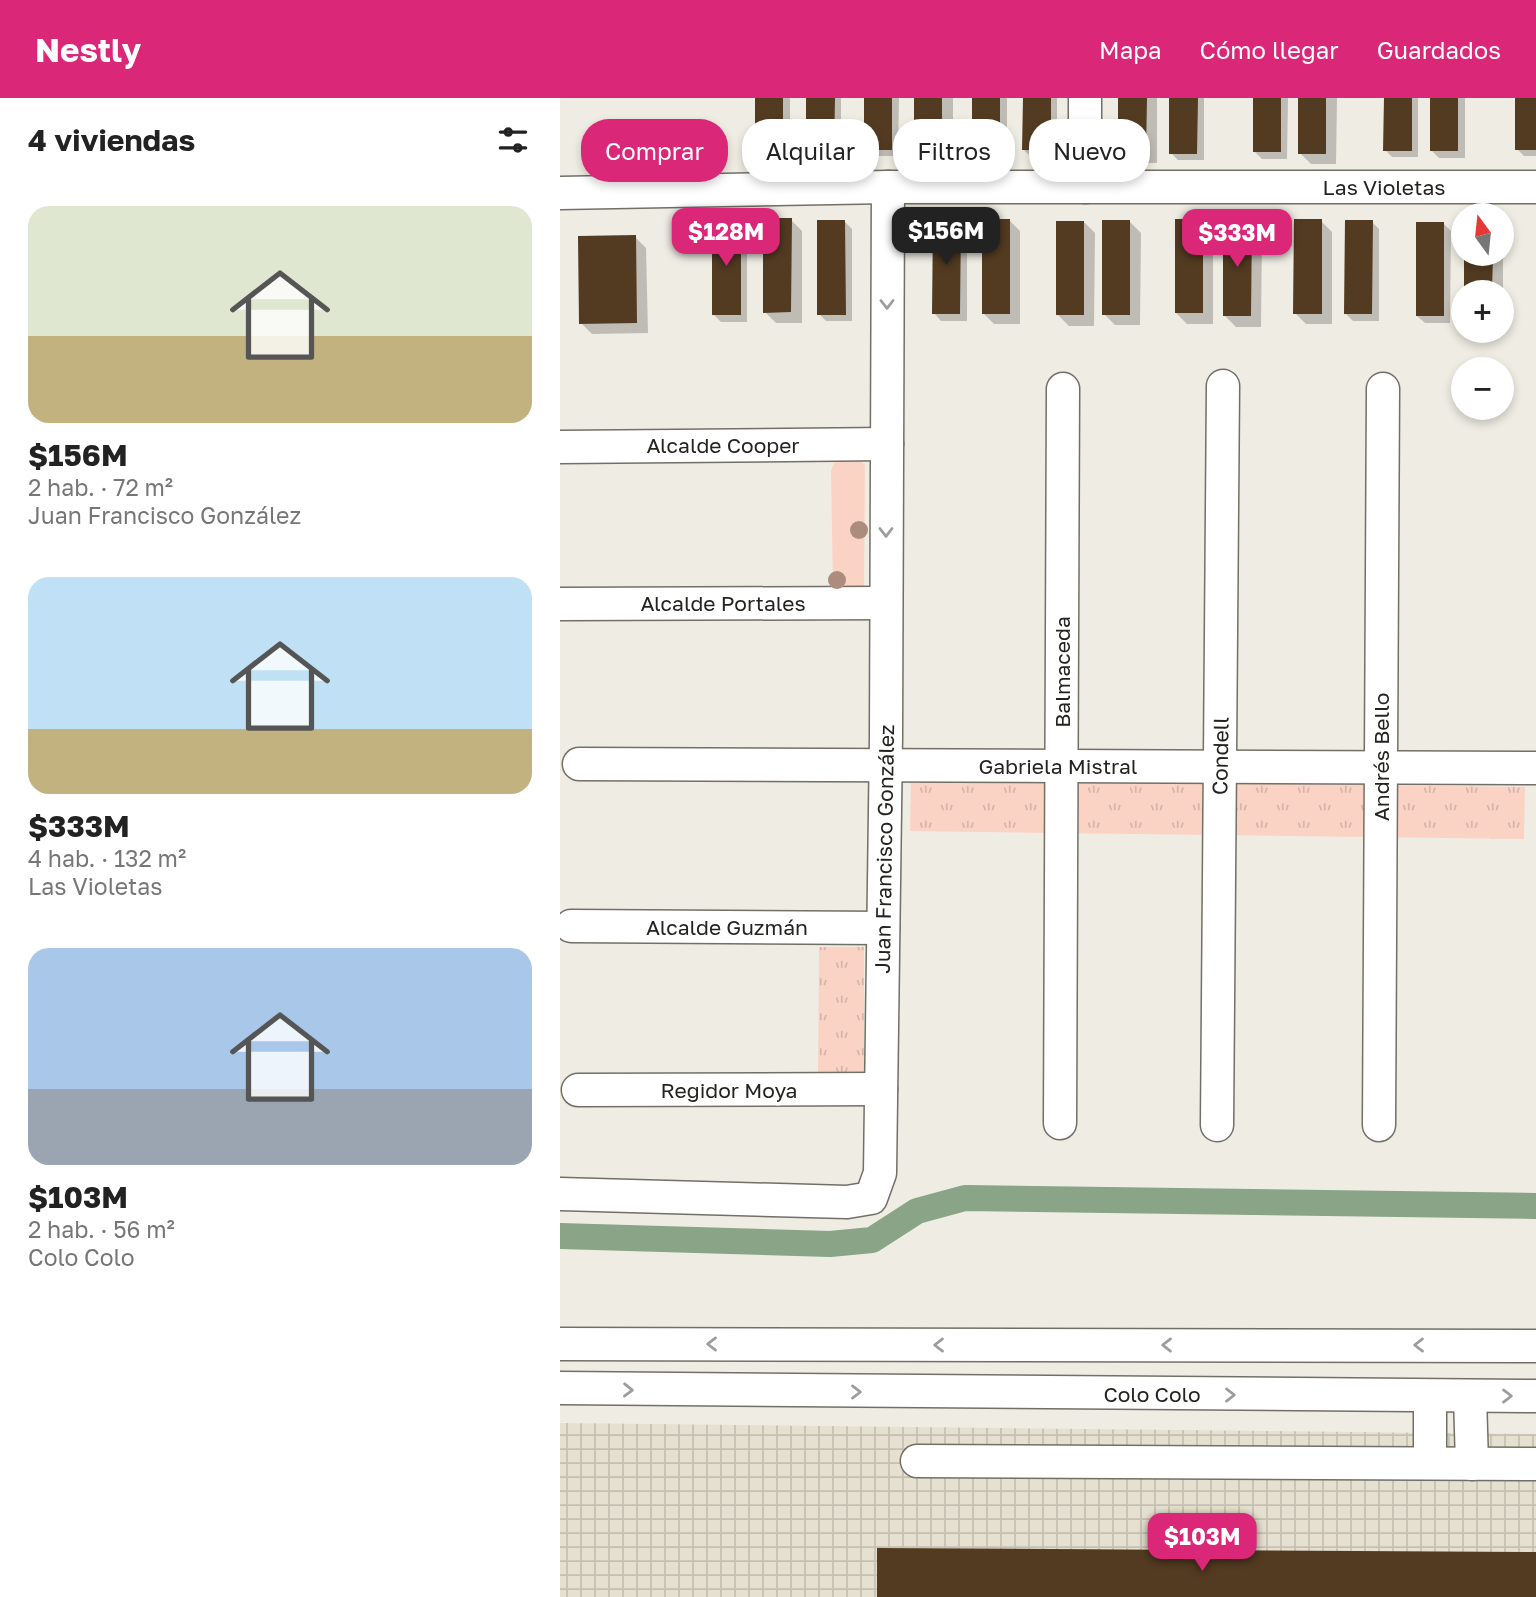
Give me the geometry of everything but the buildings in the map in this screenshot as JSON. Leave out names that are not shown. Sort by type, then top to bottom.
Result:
[{"type":"street","points":[[1085,98],[1085,187]]},
{"type":"street","name":"Las Violetas","points":[[560,193],[888,187],[1536,187]]},
{"type":"street","name":"Juan Francisco González","points":[[560,1194],[847,1202],[871,1198],[880,1173],[888,187]]},
{"type":"street","name":"Condell","points":[[1217,1125],[1223,386]]},
{"type":"street","name":"Balmaceda","points":[[1060,1123],[1063,389]]},
{"type":"street","name":"Andrés Bello","points":[[1379,1125],[1383,389]]},
{"type":"street","name":"Alcalde Cooper","points":[[560,447],[887,444]]},
{"type":"street","name":"Alcalde Portales","points":[[560,604],[886,603]]},
{"type":"street","name":"Gabriela Mistral","points":[[579,764],[1536,768]]},
{"type":"street","name":"Alcalde Guzmán","points":[[571,926],[883,928]]},
{"type":"street","name":"Regidor Moya","points":[[578,1090],[881,1089]]},
{"type":"street","points":[[560,1344],[1536,1346]]},
{"type":"street","points":[[769,1391],[770,1374],[775,1364],[799,1344]]},
{"type":"street","points":[[1430,1463],[1454,1396],[1462,1346]]},
{"type":"street","name":"Colo Colo","points":[[560,1388],[1536,1396]]},
{"type":"street","points":[[1454,1396],[1472,1464]]},
{"type":"street","points":[[918,1461],[1536,1464]]},
{"type":"shaded area","points":[[560,1423],[1536,1434],[1536,1597],[560,1597]]},
{"type":"green space","points":[[841,457],[857,458],[865,465],[864,587],[833,587],[831,471],[834,463]]},
{"type":"green space","points":[[911,780],[1525,787],[1524,839],[910,831]]},
{"type":"green space","points":[[819,947],[864,947],[864,1077],[818,1077]]},
{"type":"waterway","points":[[560,1236],[830,1244],[872,1240],[917,1211],[965,1198],[1536,1206]]}]
